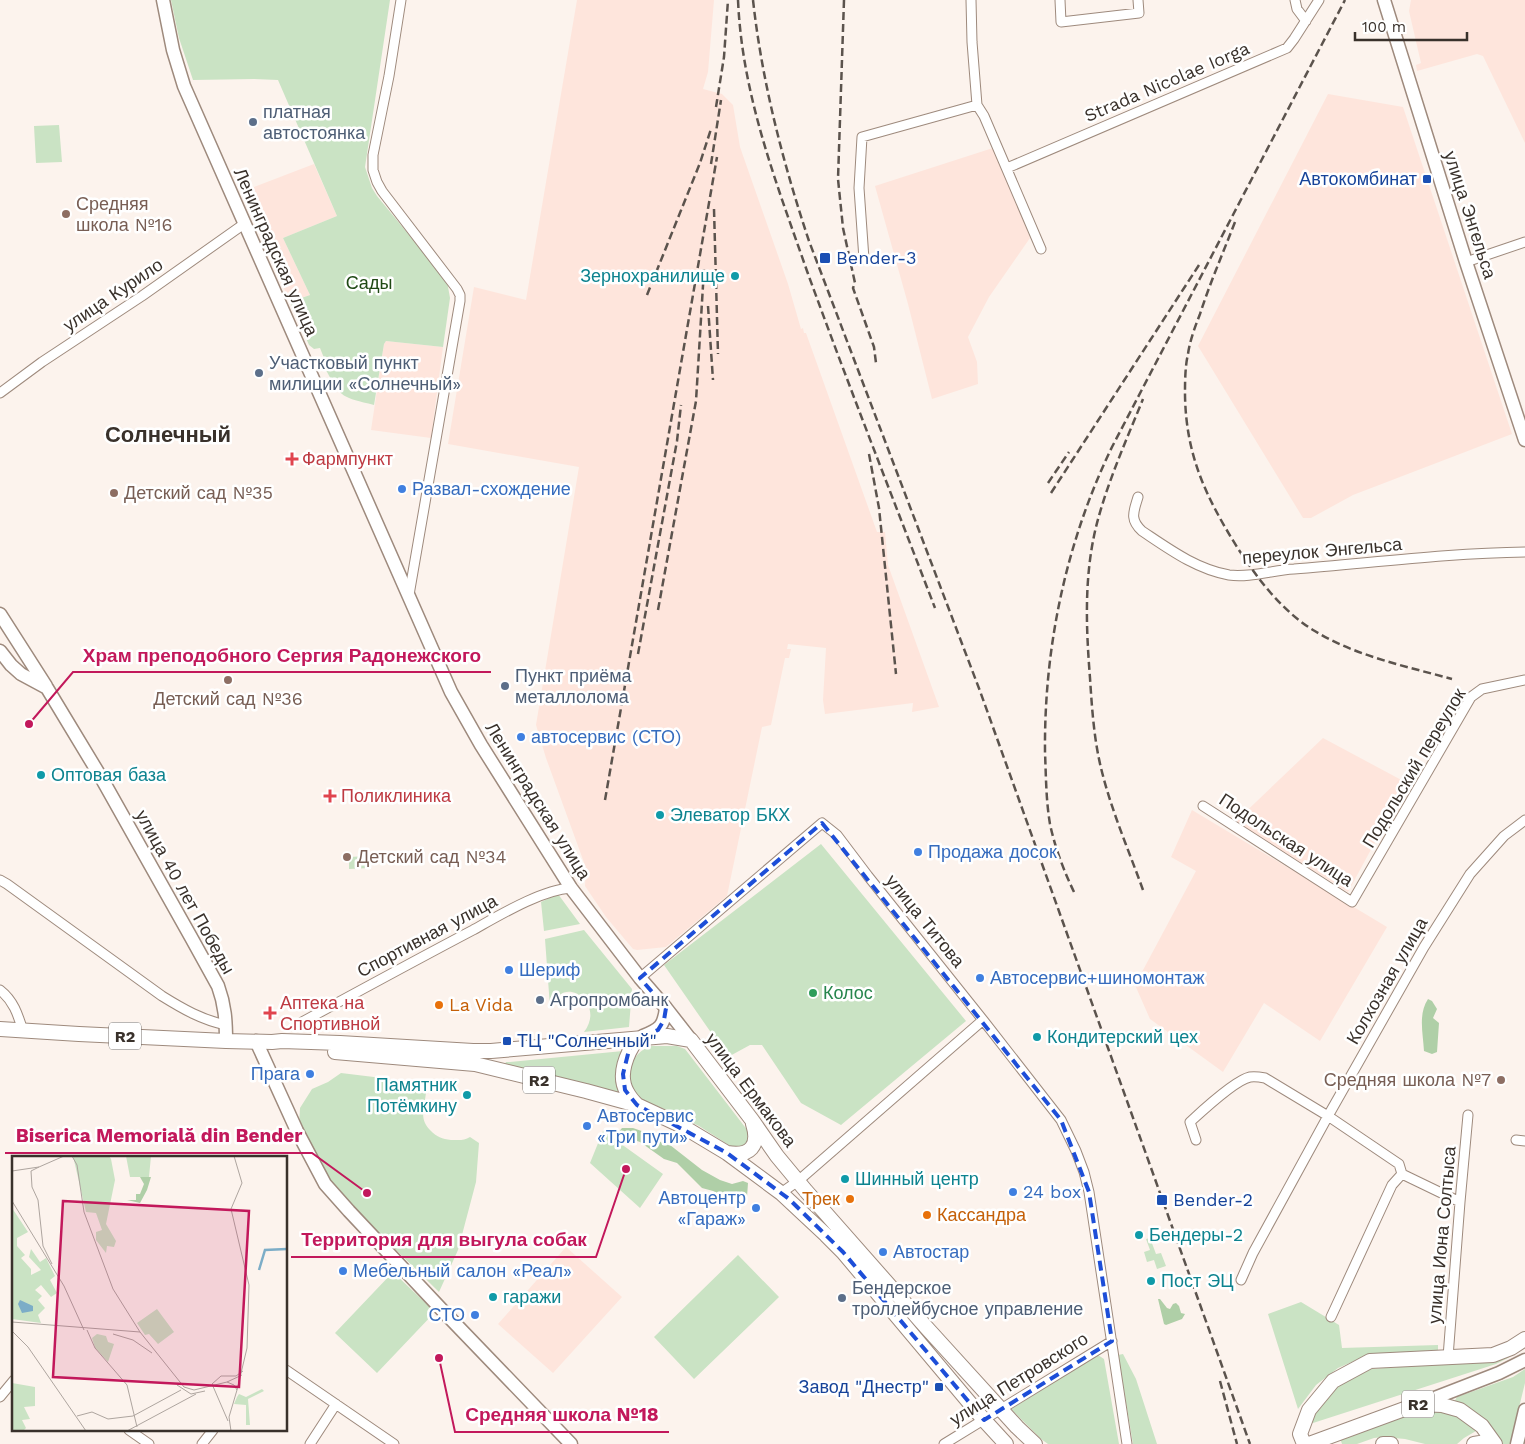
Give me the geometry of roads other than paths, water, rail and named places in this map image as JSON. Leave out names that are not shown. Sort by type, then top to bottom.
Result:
[{"type":"main road","name":"улица Ермакова","points":[[0,1029],[226,1041],[311,1042],[491,1052],[667,1036],[691,1040],[798,1181],[926,1326],[1035,1444]]},
{"type":"main road","points":[[637,1039],[629,1050],[623,1074],[625,1090],[637,1105]]},
{"type":"main road","name":"улица Ермакова","points":[[272,1042],[282,1045],[364,1055],[475,1064],[637,1105],[682,1126],[727,1153],[781,1193],[843,1252],[984,1420]]},
{"type":"main road","points":[[727,1153],[738,1154],[747,1152],[752,1146],[756,1136],[752,1120]]},
{"type":"main road","points":[[1304,1444],[1300,1434],[1309,1410],[1332,1381],[1370,1361],[1493,1355],[1512,1348],[1525,1339]]},
{"type":"main road","name":"R2","points":[[1309,1444],[1418,1404],[1442,1405],[1460,1410],[1482,1426],[1493,1444]]},
{"type":"main road","name":"R2","points":[[984,1420],[1006,1444]]},
{"type":"main road","points":[[1474,1444],[1486,1442],[1493,1444]]},
{"type":"main road","points":[[1383,1444],[1391,1444]]},
{"type":"street","name":"Ленинградская улица","points":[[162,0],[180,77],[410,595],[451,692],[481,745],[571,888],[640,978],[691,1040]]},
{"type":"street","points":[[401,0],[389,76],[373,155],[373,170],[376,182],[382,191],[460,294],[410,595]]},
{"type":"street","points":[[971,0],[977,105],[984,116],[1041,248]]},
{"type":"street","points":[[1060,0],[1061,22],[1139,13],[1138,0]]},
{"type":"street","points":[[1295,0],[1297,9],[1306,21]]},
{"type":"street","name":"Strada Nicolae Iorga","points":[[1007,168],[1287,48],[1319,0]]},
{"type":"street","name":"улица Энгельса","points":[[1384,0],[1466,262],[1525,440]]},
{"type":"street","points":[[864,259],[859,188],[862,137],[977,105]]},
{"type":"street","name":"улица Курило","points":[[0,392],[42,362],[146,294],[244,224]]},
{"type":"street","points":[[1466,262],[1525,242]]},
{"type":"street","name":"переулок Энгельса","points":[[1138,497],[1134,519],[1136,525],[1142,531],[1191,562],[1227,575],[1436,557],[1525,552]]},
{"type":"street","name":"улица 40 лет Победы","points":[[0,614],[98,772],[206,964],[223,1000],[226,1041]]},
{"type":"street","points":[[0,651],[21,674],[47,688]]},
{"type":"street","name":"Подольский переулок","points":[[1352,902],[1471,697],[1482,689],[1525,680]]},
{"type":"street","name":"Подольская улица","points":[[1203,806],[1352,902]]},
{"type":"street","name":"Колхозная улица","points":[[1241,1280],[1253,1253],[1328,1116],[1424,947],[1470,874],[1504,836],[1525,820]]},
{"type":"street","name":"улица Титова","points":[[640,978],[822,823],[837,835],[984,1020]]},
{"type":"street","points":[[0,880],[185,1011],[203,1019],[226,1025]]},
{"type":"street","name":"Спортивная улица","points":[[302,1022],[425,954],[492,920],[557,889],[571,888]]},
{"type":"street","points":[[0,990],[9,997],[23,1031]]},
{"type":"street","points":[[637,1039],[658,1030],[664,1020],[666,1008]]},
{"type":"street","points":[[781,1193],[798,1181],[984,1020],[1061,1120],[1084,1172],[1089,1192],[1127,1444]]},
{"type":"street","points":[[256,1041],[297,1131],[325,1184],[349,1212],[571,1444]]},
{"type":"street","points":[[1196,1140],[1190,1122],[1202,1111],[1238,1082],[1248,1077],[1265,1078],[1328,1116],[1399,1164],[1402,1174],[1460,1202]]},
{"type":"street","name":"улица Иона Солтыса","points":[[1448,1357],[1468,1115]]},
{"type":"street","points":[[1331,1317],[1392,1184],[1402,1174]]},
{"type":"street","name":"улица Петровского","points":[[944,1444],[1112,1341]]},
{"type":"street","points":[[1418,1404],[1499,1373],[1525,1360]]},
{"type":"street","points":[[288,1371],[394,1444]]},
{"type":"street","points":[[0,1397],[12,1382]]},
{"type":"street","points":[[310,1444],[336,1404]]},
{"type":"street","points":[[1517,1444],[1525,1410]]},
{"type":"street","points":[[132,1432],[149,1444]]},
{"type":"street","points":[[202,1444],[212,1432]]},
{"type":"railway","points":[[716,107],[724,57],[728,0]]},
{"type":"railway","points":[[738,0],[746,70],[762,138],[795,238],[935,608]]},
{"type":"railway","points":[[753,0],[768,92],[791,182],[809,241],[980,691],[1250,1444]]},
{"type":"railway","points":[[844,0],[838,179],[843,228],[855,283],[853,288],[874,347],[876,363]]},
{"type":"railway","points":[[1074,892],[1060,859],[1050,824],[1045,752],[1049,673],[1054,634],[1070,558],[1082,520],[1112,447],[1345,0]]},
{"type":"railway","points":[[711,164],[721,100]]},
{"type":"railway","points":[[647,295],[700,163],[711,129]]},
{"type":"railway","points":[[605,800],[717,157]]},
{"type":"railway","points":[[714,209],[718,354]]},
{"type":"railway","points":[[1235,222],[1212,279],[1193,334],[1186,369],[1185,395],[1189,437],[1207,493],[1226,529],[1253,570],[1270,593],[1301,622],[1329,639],[1363,654],[1452,679]]},
{"type":"railway","points":[[1051,493],[1199,265]]},
{"type":"railway","points":[[658,610],[696,401],[704,269]]},
{"type":"railway","points":[[708,306],[713,380]]},
{"type":"railway","points":[[1143,399],[1111,478],[1100,511],[1089,565],[1087,621],[1095,737],[1099,760],[1111,802],[1143,890]]},
{"type":"railway","points":[[638,654],[677,441],[681,405]]},
{"type":"railway","points":[[1048,483],[1069,452]]},
{"type":"railway","points":[[869,454],[879,508],[896,674]]},
{"type":"railway","points":[[1220,1381],[1237,1444]]},
{"type":"place","name":"платная автостоянка","points":[[253,122]]},
{"type":"place","name":"Автокомбинат","points":[[1427,179]]},
{"type":"place","name":"Средняя школа №16","points":[[66,214]]},
{"type":"place","name":"Bender-3","points":[[825,258]]},
{"type":"place","name":"Зернохранилище","points":[[735,276]]},
{"type":"place","name":"Участковый пункт милиции «Солнечный»","points":[[259,373]]},
{"type":"place","name":"Фармпункт","points":[[292,459]]},
{"type":"place","name":"Развал-схождение","points":[[402,489]]},
{"type":"place","name":"Детский сад №35","points":[[114,493]]},
{"type":"place","name":"Детский сад №36","points":[[228,680]]},
{"type":"place","name":"Пункт приёма металлолома","points":[[505,686]]},
{"type":"place","name":"Храм преподобного Сергия Радонежского","points":[[29,724]]},
{"type":"place","name":"автосервис (СТО)","points":[[521,737]]},
{"type":"place","name":"Оптовая база","points":[[41,775]]},
{"type":"place","name":"Поликлиника","points":[[330,796]]},
{"type":"place","name":"Элеватор БКХ","points":[[660,815]]},
{"type":"place","name":"Продажа досок","points":[[918,852]]},
{"type":"place","name":"Детский сад №34","points":[[347,857]]},
{"type":"place","name":"Шериф","points":[[509,970]]},
{"type":"place","name":"Автосервис+шиномонтаж","points":[[980,978]]},
{"type":"place","name":"Колос","points":[[813,993]]},
{"type":"place","name":"Агропромбанк","points":[[540,1000]]},
{"type":"place","name":"La Vida","points":[[439,1005]]},
{"type":"place","name":"Аптека на Спортивной","points":[[270,1013]]},
{"type":"place","name":"Кондитерский цех","points":[[1037,1037]]},
{"type":"place","name":"ТЦ \"Солнечный\"","points":[[507,1041]]},
{"type":"place","name":"Прага","points":[[310,1074]]},
{"type":"place","name":"Средняя школа №7","points":[[1501,1080]]},
{"type":"place","name":"Памятник Потёмкину","points":[[467,1095]]},
{"type":"place","name":"Автосервис «Три пути»","points":[[587,1126]]},
{"type":"place","name":"Территория для выгула собак","points":[[626,1169]]},
{"type":"place","name":"Шинный центр","points":[[845,1179]]},
{"type":"place","name":"24 box","points":[[1013,1192]]},
{"type":"place","name":"Biserica Memorială din Bender","points":[[367,1193]]},
{"type":"place","name":"Трек","points":[[850,1199]]},
{"type":"place","name":"Bender-2","points":[[1162,1200]]},
{"type":"place","name":"Автоцентр «Гараж»","points":[[756,1208]]},
{"type":"place","name":"Кассандра","points":[[927,1215]]},
{"type":"place","name":"Бендеры-2","points":[[1139,1235]]},
{"type":"place","name":"Автостар","points":[[883,1252]]},
{"type":"place","name":"Мебельный салон «Реал»","points":[[343,1271]]},
{"type":"place","name":"Пост ЭЦ","points":[[1151,1281]]},
{"type":"place","name":"гаражи","points":[[493,1297]]},
{"type":"place","name":"Бендерское троллейбусное управление","points":[[842,1298]]},
{"type":"place","name":"СТО","points":[[475,1315]]},
{"type":"place","name":"Средняя школа №18","points":[[439,1358]]},
{"type":"place","name":"Завод \"Днестр\"","points":[[939,1387]]},
{"type":"district","name":"Солнечный","points":[[168,434]]},
{"type":"park label","name":"Сады","points":[[369,283]]}]
